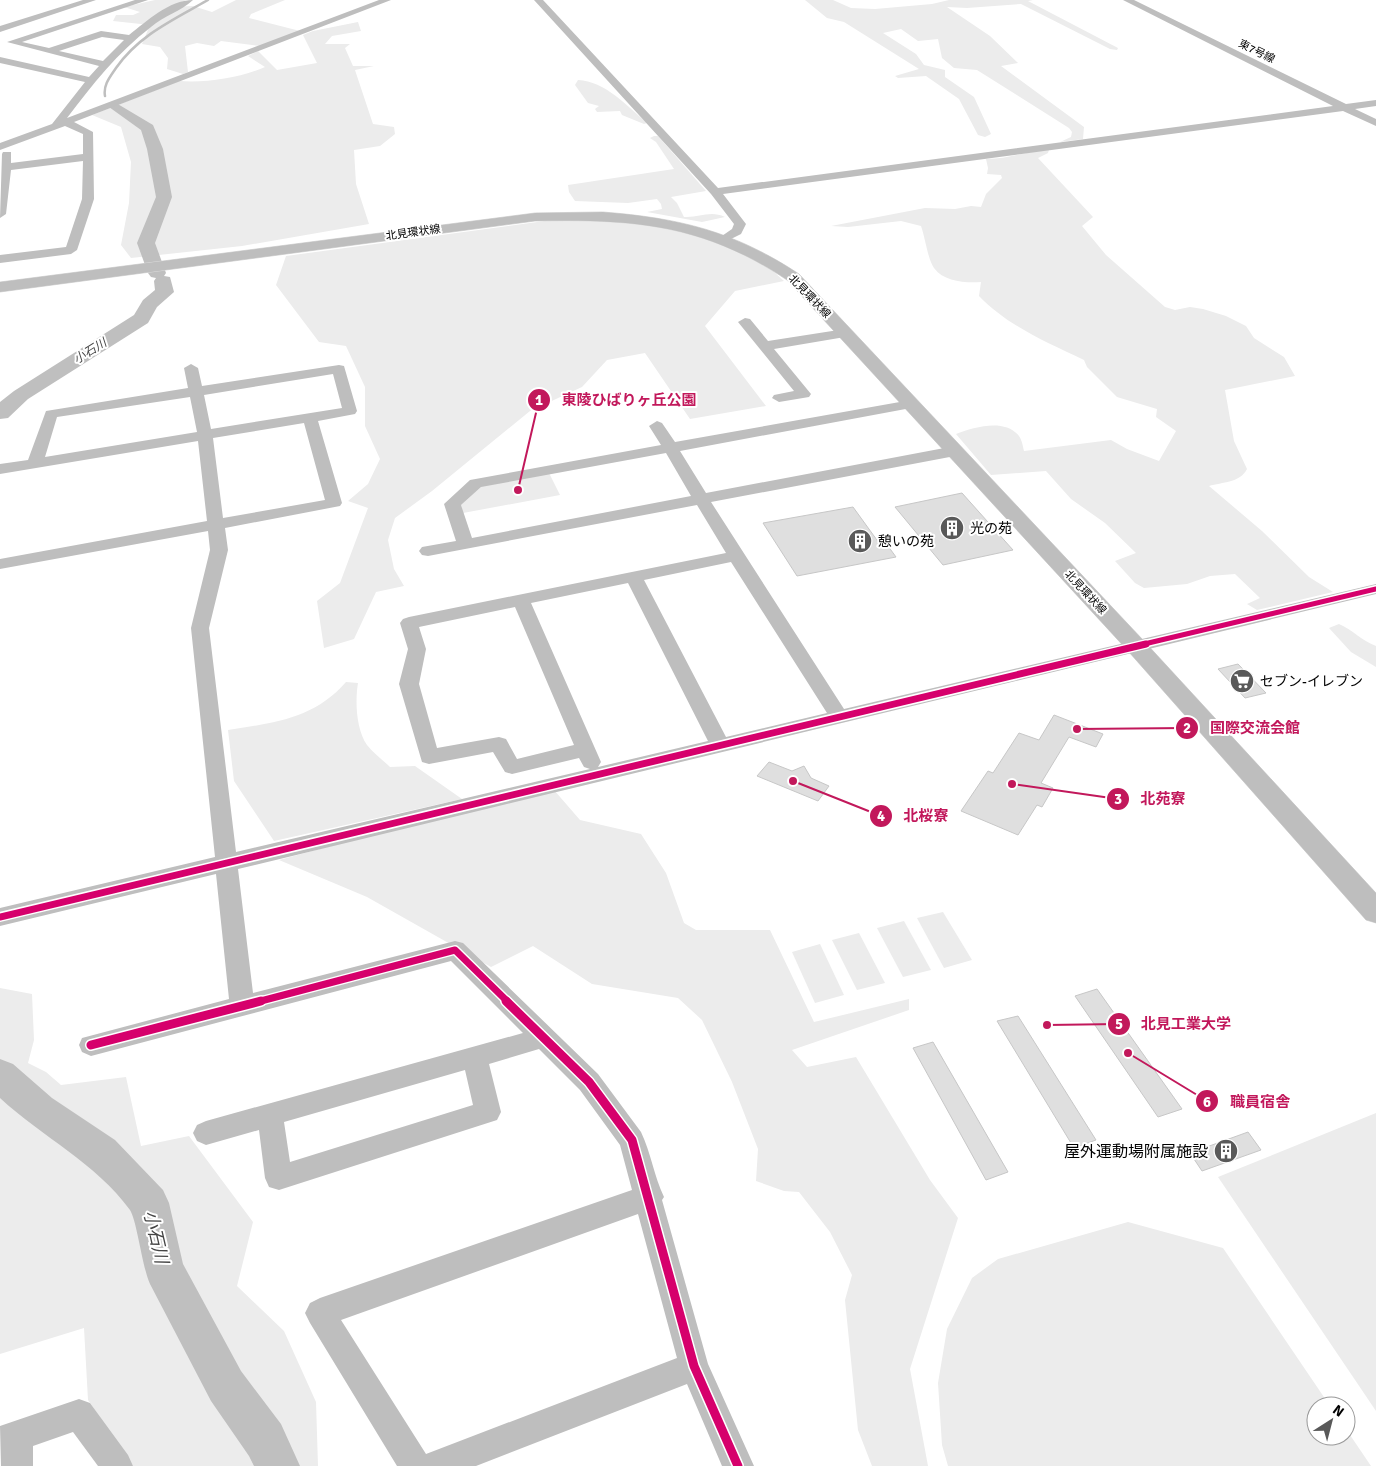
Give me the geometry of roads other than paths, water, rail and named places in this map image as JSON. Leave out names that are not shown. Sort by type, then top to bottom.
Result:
[{"type":"main road","name":"北見環状線","points":[[0,287],[502,220],[569,215],[644,219],[687,227],[725,238],[771,260],[793,277],[1136,646],[1376,912]]},
{"type":"street","points":[[0,28],[92,0]]},
{"type":"street","points":[[12,42],[144,0]]},
{"type":"street","points":[[59,124],[104,64],[129,38],[166,10],[189,0]]},
{"type":"street","points":[[0,214],[6,167],[4,146],[387,0]]},
{"type":"street","points":[[538,0],[715,192],[740,224],[737,231],[725,238]]},
{"type":"street","name":"東7号線","points":[[1128,0],[1376,123]]},
{"type":"street","points":[[49,51],[101,34],[129,38]]},
{"type":"street","points":[[0,40],[104,64]]},
{"type":"street","points":[[0,60],[91,80]]},
{"type":"street","points":[[715,192],[1376,103]]},
{"type":"street","points":[[0,259],[71,250],[88,199],[88,132],[59,124]]},
{"type":"street","points":[[6,167],[87,157]]},
{"type":"street","points":[[745,322],[804,394],[780,398]]},
{"type":"street","points":[[765,346],[845,333]]},
{"type":"street","points":[[191,368],[204,436],[219,550],[200,628],[242,1004]]},
{"type":"street","points":[[0,469],[350,411],[339,369],[51,414],[34,463]]},
{"type":"street","points":[[465,543],[452,504],[476,482],[911,404]]},
{"type":"street","points":[[0,564],[334,503],[310,418]]},
{"type":"street","points":[[657,426],[736,556],[839,717]]},
{"type":"street","points":[[428,551],[955,451]]},
{"type":"street","points":[[584,750],[512,768],[499,744],[429,757],[409,684],[417,649],[409,623],[736,556]]},
{"type":"street","points":[[634,578],[720,745]]},
{"type":"street","points":[[0,916],[1376,590]]},
{"type":"street","points":[[521,600],[584,750],[597,775]]},
{"type":"street","points":[[91,1045],[242,1004],[455,950],[589,1082],[632,1140],[650,1197],[694,1366],[738,1466]]},
{"type":"street","points":[[206,1133],[545,1037]]},
{"type":"street","points":[[270,1116],[279,1178],[488,1112],[475,1057]]},
{"type":"street","points":[[415,1466],[320,1313],[650,1197]]},
{"type":"street","points":[[436,1466],[694,1366]]},
{"type":"street","points":[[12,1448],[79,1414],[117,1466]]},
{"type":"waterway","name":"小石川","points":[[105,96],[105,88],[109,78],[135,46],[158,29],[208,0]]},
{"type":"waterway","name":"小石川","points":[[116,107],[148,128],[155,149],[164,197],[146,243],[157,273]]},
{"type":"waterway","name":"小石川","points":[[0,413],[21,395],[141,319],[150,304],[165,292],[163,281]]},
{"type":"waterway","name":"小石川","points":[[0,1075],[39,1110],[101,1152],[149,1203],[164,1270],[198,1330],[226,1386],[265,1440],[277,1466]]},
{"type":"place","name":"東陵ひばりヶ丘公園","points":[[518,490]]},
{"type":"place","name":"光の苑","points":[[952,528]]},
{"type":"place","name":"憩いの苑","points":[[860,541]]},
{"type":"place","name":"セブン-イレブン","points":[[1242,681]]},
{"type":"place","name":"国際交流会館","points":[[1077,729]]},
{"type":"place","name":"北桜寮","points":[[793,781]]},
{"type":"place","name":"北苑寮","points":[[1012,784]]},
{"type":"place","name":"北見工業大学","points":[[1047,1025]]},
{"type":"place","name":"職員宿舎","points":[[1128,1053]]},
{"type":"place","name":"屋外運動場附属施設","points":[[1226,1151]]}]
